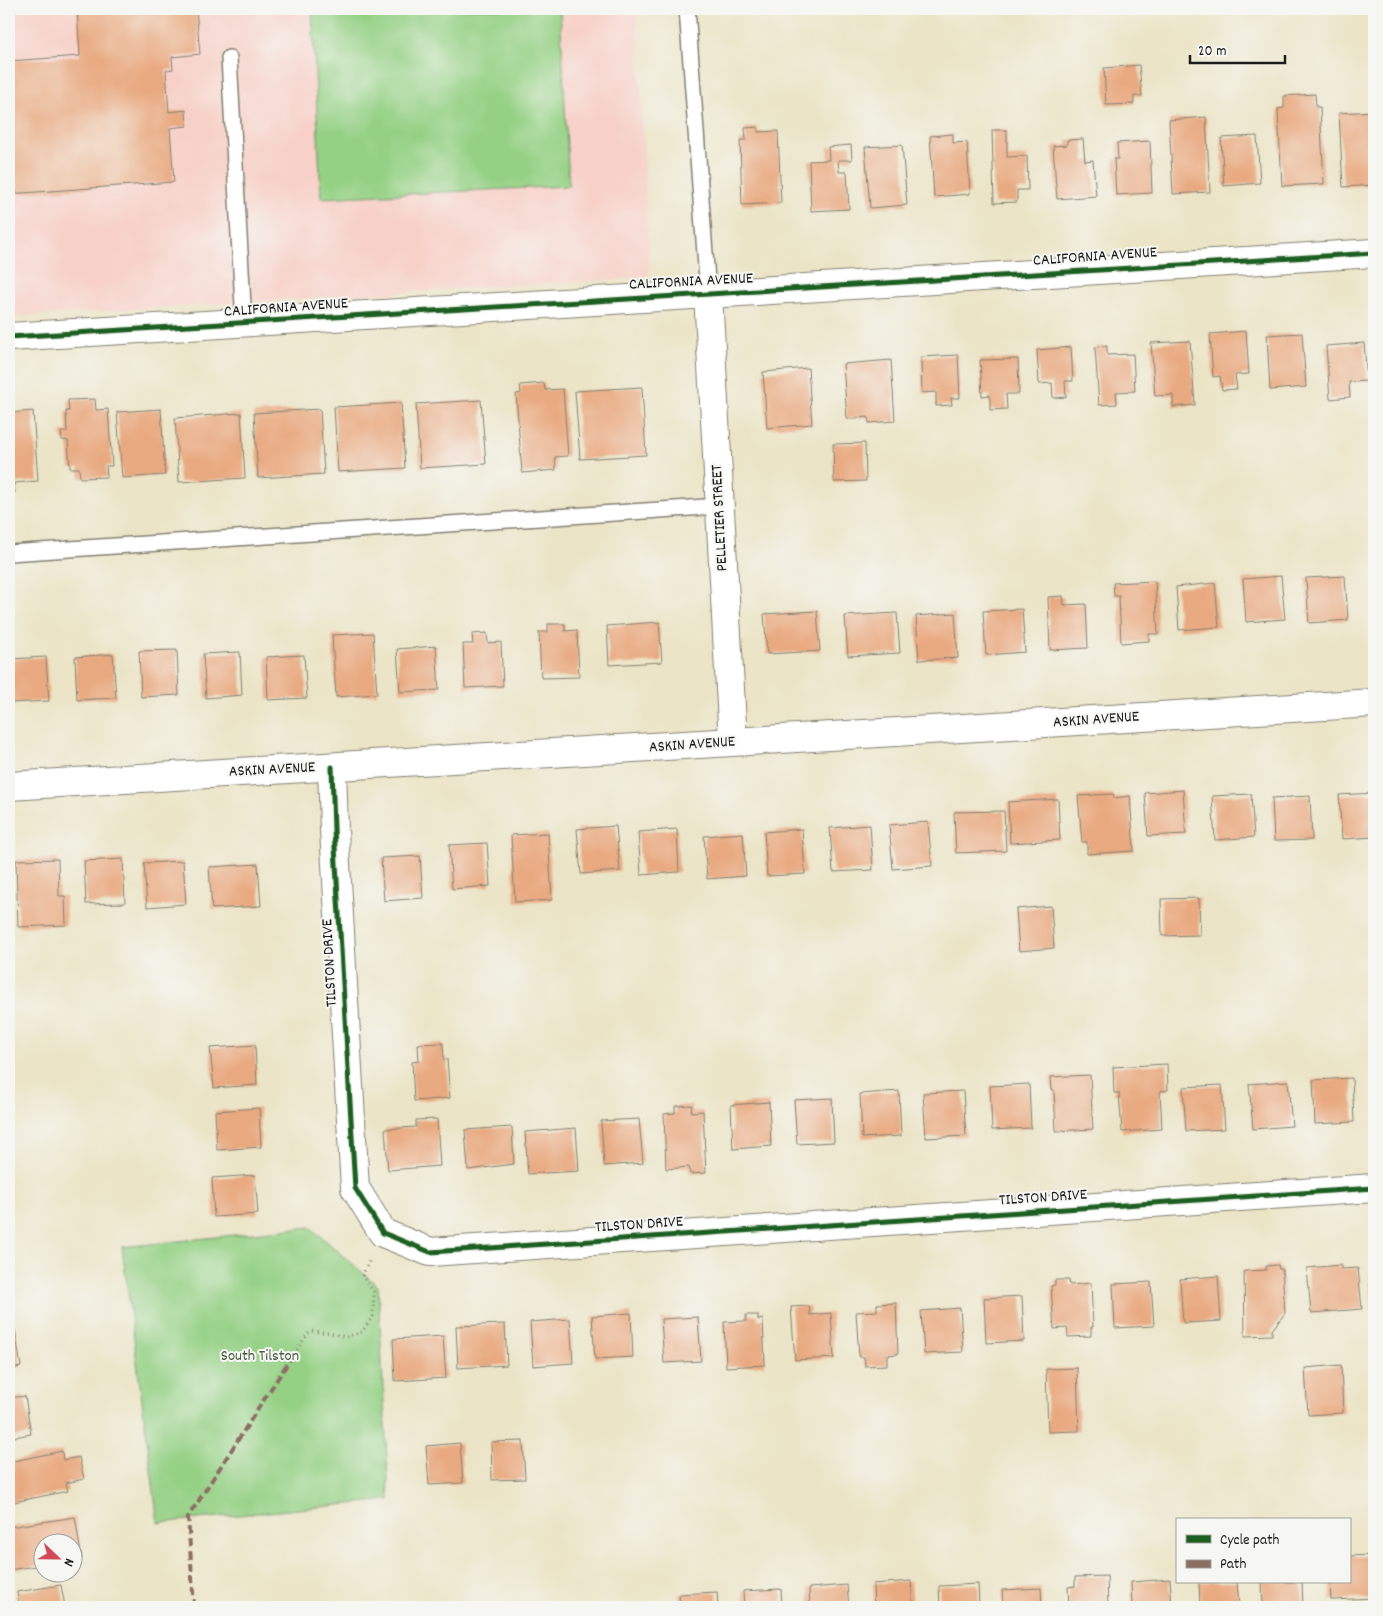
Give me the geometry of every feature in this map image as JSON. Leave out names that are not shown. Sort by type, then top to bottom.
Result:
[{"type":"street","name":"CALIFORNIA AVENUE","points":[[9,337],[1374,253]]},
{"type":"street","name":"PELLETIER STREET","points":[[708,294],[732,742]]},
{"type":"street","name":"ASKIN AVENUE","points":[[9,786],[1374,703]]},
{"type":"street","name":"TILSTON DRIVE","points":[[332,767],[355,1188],[383,1233],[422,1249],[430,1252],[450,1251],[1374,1188]]},
{"type":"lane","points":[[688,9],[708,294]]},
{"type":"lane","points":[[229,58],[244,323]]},
{"type":"lane","points":[[9,553],[720,506]]},
{"type":"path","points":[[291,1358],[310,1331],[346,1337],[362,1332],[373,1316],[374,1292],[362,1276],[370,1260]]},
{"type":"shaded area","points":[[9,9],[637,9],[650,277],[9,317]]},
{"type":"green space","points":[[312,9],[560,9],[569,186],[321,198]]},
{"type":"green space","name":"South Tilston","points":[[310,1227],[378,1286],[389,1500],[158,1523],[122,1247]]},
{"type":"building","points":[[77,9],[196,9],[200,54],[172,57],[173,69],[166,70],[169,112],[186,110],[187,126],[170,128],[174,182],[9,194],[9,61],[80,56]]},
{"type":"building","points":[[1139,65],[1142,96],[1134,96],[1134,104],[1106,105],[1104,68]]},
{"type":"building","points":[[1315,94],[1316,107],[1320,107],[1324,184],[1282,186],[1278,109],[1284,108],[1284,96]]},
{"type":"building","points":[[1374,111],[1374,185],[1343,187],[1339,113]]},
{"type":"building","points":[[1206,117],[1210,192],[1173,194],[1169,120]]},
{"type":"building","points":[[758,127],[758,132],[778,131],[781,203],[742,205],[740,140],[746,140],[745,128]]},
{"type":"building","points":[[992,130],[1007,130],[1007,157],[1027,156],[1028,190],[1017,190],[1017,202],[994,203]]},
{"type":"building","points":[[953,134],[953,143],[967,142],[970,194],[934,197],[930,136]]},
{"type":"building","points":[[1257,136],[1260,183],[1224,186],[1221,138]]},
{"type":"building","points":[[1083,139],[1085,161],[1093,160],[1096,196],[1057,199],[1053,146],[1067,145],[1067,140]]},
{"type":"building","points":[[1150,141],[1152,193],[1116,195],[1114,159],[1118,159],[1117,143]]},
{"type":"building","points":[[851,145],[852,160],[838,160],[839,172],[847,172],[849,209],[811,211],[809,161],[829,160],[828,147]]},
{"type":"building","points":[[902,145],[907,205],[870,208],[865,147]]},
{"type":"building","points":[[1246,331],[1249,374],[1235,375],[1237,389],[1222,390],[1220,376],[1213,377],[1210,334]]},
{"type":"building","points":[[1302,333],[1306,387],[1270,390],[1267,335]]},
{"type":"building","points":[[1190,341],[1195,405],[1173,407],[1173,395],[1155,396],[1151,343]]},
{"type":"building","points":[[1364,343],[1367,381],[1349,382],[1350,397],[1330,399],[1326,346]]},
{"type":"building","points":[[1107,346],[1107,355],[1133,354],[1135,391],[1116,392],[1117,404],[1099,405],[1095,347]]},
{"type":"building","points":[[1071,347],[1073,381],[1065,381],[1066,397],[1053,398],[1052,383],[1039,384],[1037,350]]},
{"type":"building","points":[[958,355],[960,398],[951,398],[952,405],[936,406],[936,392],[922,393],[921,357]]},
{"type":"building","points":[[1018,359],[1019,394],[1006,394],[1007,409],[990,410],[990,395],[982,396],[980,360]]},
{"type":"building","points":[[891,360],[895,421],[869,423],[868,417],[847,419],[843,364]]},
{"type":"building","points":[[808,368],[812,424],[767,428],[763,372]]},
{"type":"building","points":[[544,383],[545,390],[563,389],[568,456],[555,457],[556,470],[522,473],[516,394],[521,393],[520,385]]},
{"type":"building","points":[[642,387],[646,455],[580,459],[575,391]]},
{"type":"building","points":[[95,399],[96,410],[108,409],[112,466],[106,466],[107,477],[80,478],[79,468],[70,468],[68,441],[62,440],[61,432],[67,432],[66,411],[69,411],[68,400]]},
{"type":"building","points":[[481,400],[486,464],[420,468],[416,404]]},
{"type":"building","points":[[401,403],[405,468],[338,472],[334,407]]},
{"type":"building","points":[[161,409],[165,475],[122,478],[117,412]]},
{"type":"building","points":[[320,409],[324,474],[258,478],[254,413]]},
{"type":"building","points":[[33,411],[38,481],[14,483],[15,493],[9,493],[9,413]]},
{"type":"building","points":[[241,413],[245,478],[179,482],[175,418]]},
{"type":"building","points":[[865,443],[866,481],[834,482],[833,444]]},
{"type":"building","points":[[1281,576],[1285,619],[1246,622],[1243,579]]},
{"type":"building","points":[[1345,576],[1348,620],[1309,623],[1306,578]]},
{"type":"building","points":[[1155,581],[1158,634],[1149,634],[1149,641],[1121,643],[1119,596],[1114,596],[1113,583]]},
{"type":"building","points":[[1215,583],[1219,627],[1179,630],[1176,587]]},
{"type":"building","points":[[1063,596],[1064,605],[1086,604],[1088,648],[1050,650],[1048,597]]},
{"type":"building","points":[[1022,609],[1025,652],[986,655],[983,611]]},
{"type":"building","points":[[817,611],[820,651],[767,654],[764,614]]},
{"type":"building","points":[[897,613],[900,653],[848,656],[845,616]]},
{"type":"building","points":[[955,613],[958,658],[919,660],[916,616]]},
{"type":"building","points":[[659,622],[662,662],[609,665],[607,626]]},
{"type":"building","points":[[548,624],[565,624],[565,631],[577,630],[579,677],[541,678],[539,632],[548,632]]},
{"type":"building","points":[[373,633],[377,694],[336,697],[332,635]]},
{"type":"building","points":[[487,633],[488,643],[501,642],[503,686],[465,688],[463,644],[473,644],[472,634]]},
{"type":"building","points":[[436,646],[439,690],[400,692],[397,649]]},
{"type":"building","points":[[177,650],[179,695],[141,697],[139,651]]},
{"type":"building","points":[[240,652],[242,695],[206,698],[203,654]]},
{"type":"building","points":[[113,654],[116,698],[77,700],[75,657]]},
{"type":"building","points":[[304,655],[307,698],[268,700],[266,657]]},
{"type":"building","points":[[46,657],[49,701],[10,703],[9,659]]},
{"type":"building","points":[[1183,790],[1186,834],[1148,836],[1145,793]]},
{"type":"building","points":[[1374,793],[1374,837],[1342,839],[1339,795]]},
{"type":"building","points":[[1113,794],[1114,798],[1130,796],[1134,851],[1087,854],[1087,842],[1082,842],[1078,796]]},
{"type":"building","points":[[1251,794],[1254,837],[1215,840],[1212,796]]},
{"type":"building","points":[[1310,796],[1312,840],[1274,841],[1272,798]]},
{"type":"building","points":[[1058,799],[1060,840],[1010,843],[1008,802]]},
{"type":"building","points":[[1004,811],[1006,851],[956,853],[954,812]]},
{"type":"building","points":[[928,822],[932,866],[893,869],[889,825]]},
{"type":"building","points":[[870,825],[873,870],[833,872],[830,828]]},
{"type":"building","points":[[616,826],[620,871],[581,874],[577,829]]},
{"type":"building","points":[[677,829],[679,872],[641,875],[638,832]]},
{"type":"building","points":[[802,829],[805,874],[767,876],[764,832]]},
{"type":"building","points":[[548,833],[552,900],[515,902],[511,835]]},
{"type":"building","points":[[743,833],[746,876],[707,879],[704,836]]},
{"type":"building","points":[[487,843],[490,886],[452,889],[449,845]]},
{"type":"building","points":[[420,856],[423,898],[384,901],[381,858]]},
{"type":"building","points":[[58,859],[59,896],[65,896],[66,925],[18,927],[16,860]]},
{"type":"building","points":[[123,859],[125,903],[86,904],[84,861]]},
{"type":"building","points":[[183,861],[186,904],[147,907],[144,863]]},
{"type":"building","points":[[258,864],[261,906],[212,909],[209,867]]},
{"type":"building","points":[[1199,898],[1200,935],[1162,936],[1161,899]]},
{"type":"building","points":[[1051,906],[1054,948],[1019,951],[1016,909]]},
{"type":"building","points":[[443,1043],[444,1060],[447,1059],[450,1098],[414,1101],[412,1062],[419,1061],[418,1044]]},
{"type":"building","points":[[255,1045],[257,1085],[214,1088],[210,1048]]},
{"type":"building","points":[[1167,1064],[1168,1090],[1160,1091],[1162,1129],[1122,1132],[1119,1093],[1114,1093],[1113,1067]]},
{"type":"building","points":[[1090,1075],[1093,1129],[1056,1131],[1054,1090],[1051,1090],[1050,1077]]},
{"type":"building","points":[[1352,1078],[1354,1122],[1315,1124],[1313,1080]]},
{"type":"building","points":[[1288,1081],[1292,1126],[1253,1129],[1249,1084]]},
{"type":"building","points":[[1029,1084],[1031,1128],[992,1130],[990,1086]]},
{"type":"building","points":[[1222,1085],[1225,1129],[1186,1131],[1183,1087]]},
{"type":"building","points":[[899,1091],[901,1136],[862,1138],[860,1094]]},
{"type":"building","points":[[963,1091],[966,1136],[926,1138],[923,1093]]},
{"type":"building","points":[[832,1098],[834,1142],[797,1144],[794,1100]]},
{"type":"building","points":[[769,1102],[771,1146],[733,1149],[731,1105]]},
{"type":"building","points":[[692,1105],[691,1112],[703,1111],[706,1173],[690,1174],[689,1167],[666,1169],[664,1114],[675,1113],[675,1106]]},
{"type":"building","points":[[259,1108],[261,1147],[217,1150],[215,1111]]},
{"type":"building","points":[[437,1119],[440,1166],[388,1170],[385,1129],[416,1127],[416,1120]]},
{"type":"building","points":[[639,1119],[643,1163],[604,1166],[601,1121]]},
{"type":"building","points":[[512,1127],[514,1164],[468,1170],[465,1130]]},
{"type":"building","points":[[576,1128],[579,1171],[528,1174],[525,1132]]},
{"type":"building","points":[[255,1175],[258,1214],[214,1217],[212,1178]]},
{"type":"building","points":[[1278,1265],[1279,1269],[1282,1269],[1285,1313],[1272,1330],[1272,1335],[1245,1336],[1244,1271],[1266,1270],[1266,1266]]},
{"type":"building","points":[[1341,1265],[1341,1269],[1358,1268],[1362,1309],[1311,1313],[1307,1268]]},
{"type":"building","points":[[1369,1273],[1374,1273],[1374,1317],[1373,1317]]},
{"type":"building","points":[[1218,1276],[1221,1321],[1183,1323],[1180,1279]]},
{"type":"building","points":[[1055,1280],[1069,1280],[1070,1285],[1091,1283],[1093,1327],[1091,1327],[1091,1336],[1068,1337],[1067,1328],[1054,1329],[1051,1286],[1055,1285]]},
{"type":"building","points":[[1151,1282],[1154,1326],[1115,1328],[1113,1284]]},
{"type":"building","points":[[1022,1296],[1024,1341],[986,1343],[984,1298]]},
{"type":"building","points":[[896,1303],[898,1354],[887,1355],[887,1365],[865,1366],[864,1357],[859,1357],[856,1312],[877,1311],[877,1304]]},
{"type":"building","points":[[809,1306],[810,1315],[831,1313],[834,1358],[795,1360],[791,1307]]},
{"type":"building","points":[[960,1308],[963,1352],[924,1354],[921,1311]]},
{"type":"building","points":[[631,1313],[633,1357],[595,1359],[592,1316]]},
{"type":"building","points":[[746,1315],[758,1315],[758,1320],[763,1319],[765,1365],[726,1367],[724,1322],[746,1321]]},
{"type":"building","points":[[698,1317],[701,1361],[664,1363],[661,1319]]},
{"type":"building","points":[[570,1319],[573,1363],[533,1366],[530,1322]]},
{"type":"building","points":[[505,1324],[507,1365],[458,1368],[456,1326]]},
{"type":"building","points":[[15,1329],[21,1367],[9,1369],[9,1330]]},
{"type":"building","points":[[443,1336],[446,1378],[395,1381],[393,1339]]},
{"type":"building","points":[[1341,1365],[1343,1413],[1308,1415],[1305,1368]]},
{"type":"building","points":[[1077,1368],[1079,1431],[1048,1432],[1046,1369]]},
{"type":"building","points":[[25,1396],[31,1434],[9,1438],[9,1398]]},
{"type":"building","points":[[523,1441],[525,1479],[492,1480],[491,1442]]},
{"type":"building","points":[[460,1443],[463,1483],[429,1485],[426,1446]]},
{"type":"building","points":[[62,1451],[63,1460],[79,1457],[84,1479],[66,1483],[68,1491],[9,1503],[9,1462]]},
{"type":"building","points":[[75,1517],[78,1534],[32,1534],[32,1567],[9,1570],[9,1527]]},
{"type":"building","points":[[1374,1555],[1374,1598],[1331,1600],[1330,1584],[1350,1584],[1350,1556]]},
{"type":"building","points":[[1107,1576],[1108,1607],[1069,1607],[1068,1587],[1075,1586],[1075,1577]]},
{"type":"building","points":[[1170,1579],[1172,1607],[1132,1607],[1131,1582]]},
{"type":"building","points":[[911,1581],[913,1607],[874,1607],[873,1584]]},
{"type":"building","points":[[978,1584],[979,1607],[940,1607],[939,1586]]},
{"type":"building","points":[[1199,1584],[1237,1584],[1239,1607],[1200,1607]]},
{"type":"building","points":[[1262,1584],[1302,1584],[1303,1607],[1263,1607]]},
{"type":"building","points":[[61,1585],[65,1607],[19,1607],[17,1592]]},
{"type":"building","points":[[847,1585],[849,1607],[810,1607],[809,1588]]},
{"type":"building","points":[[1041,1588],[1042,1607],[1003,1607],[1002,1590]]},
{"type":"building","points":[[781,1589],[782,1607],[744,1607],[743,1591]]},
{"type":"building","points":[[717,1592],[718,1607],[680,1607],[679,1594]]},
{"type":"marked path","points":[[194,1607],[188,1517],[291,1358]]},
{"type":"cycle path","points":[[9,337],[1374,253]]},
{"type":"cycle path","points":[[332,767],[355,1188],[383,1233],[430,1252],[1374,1188]]}]
